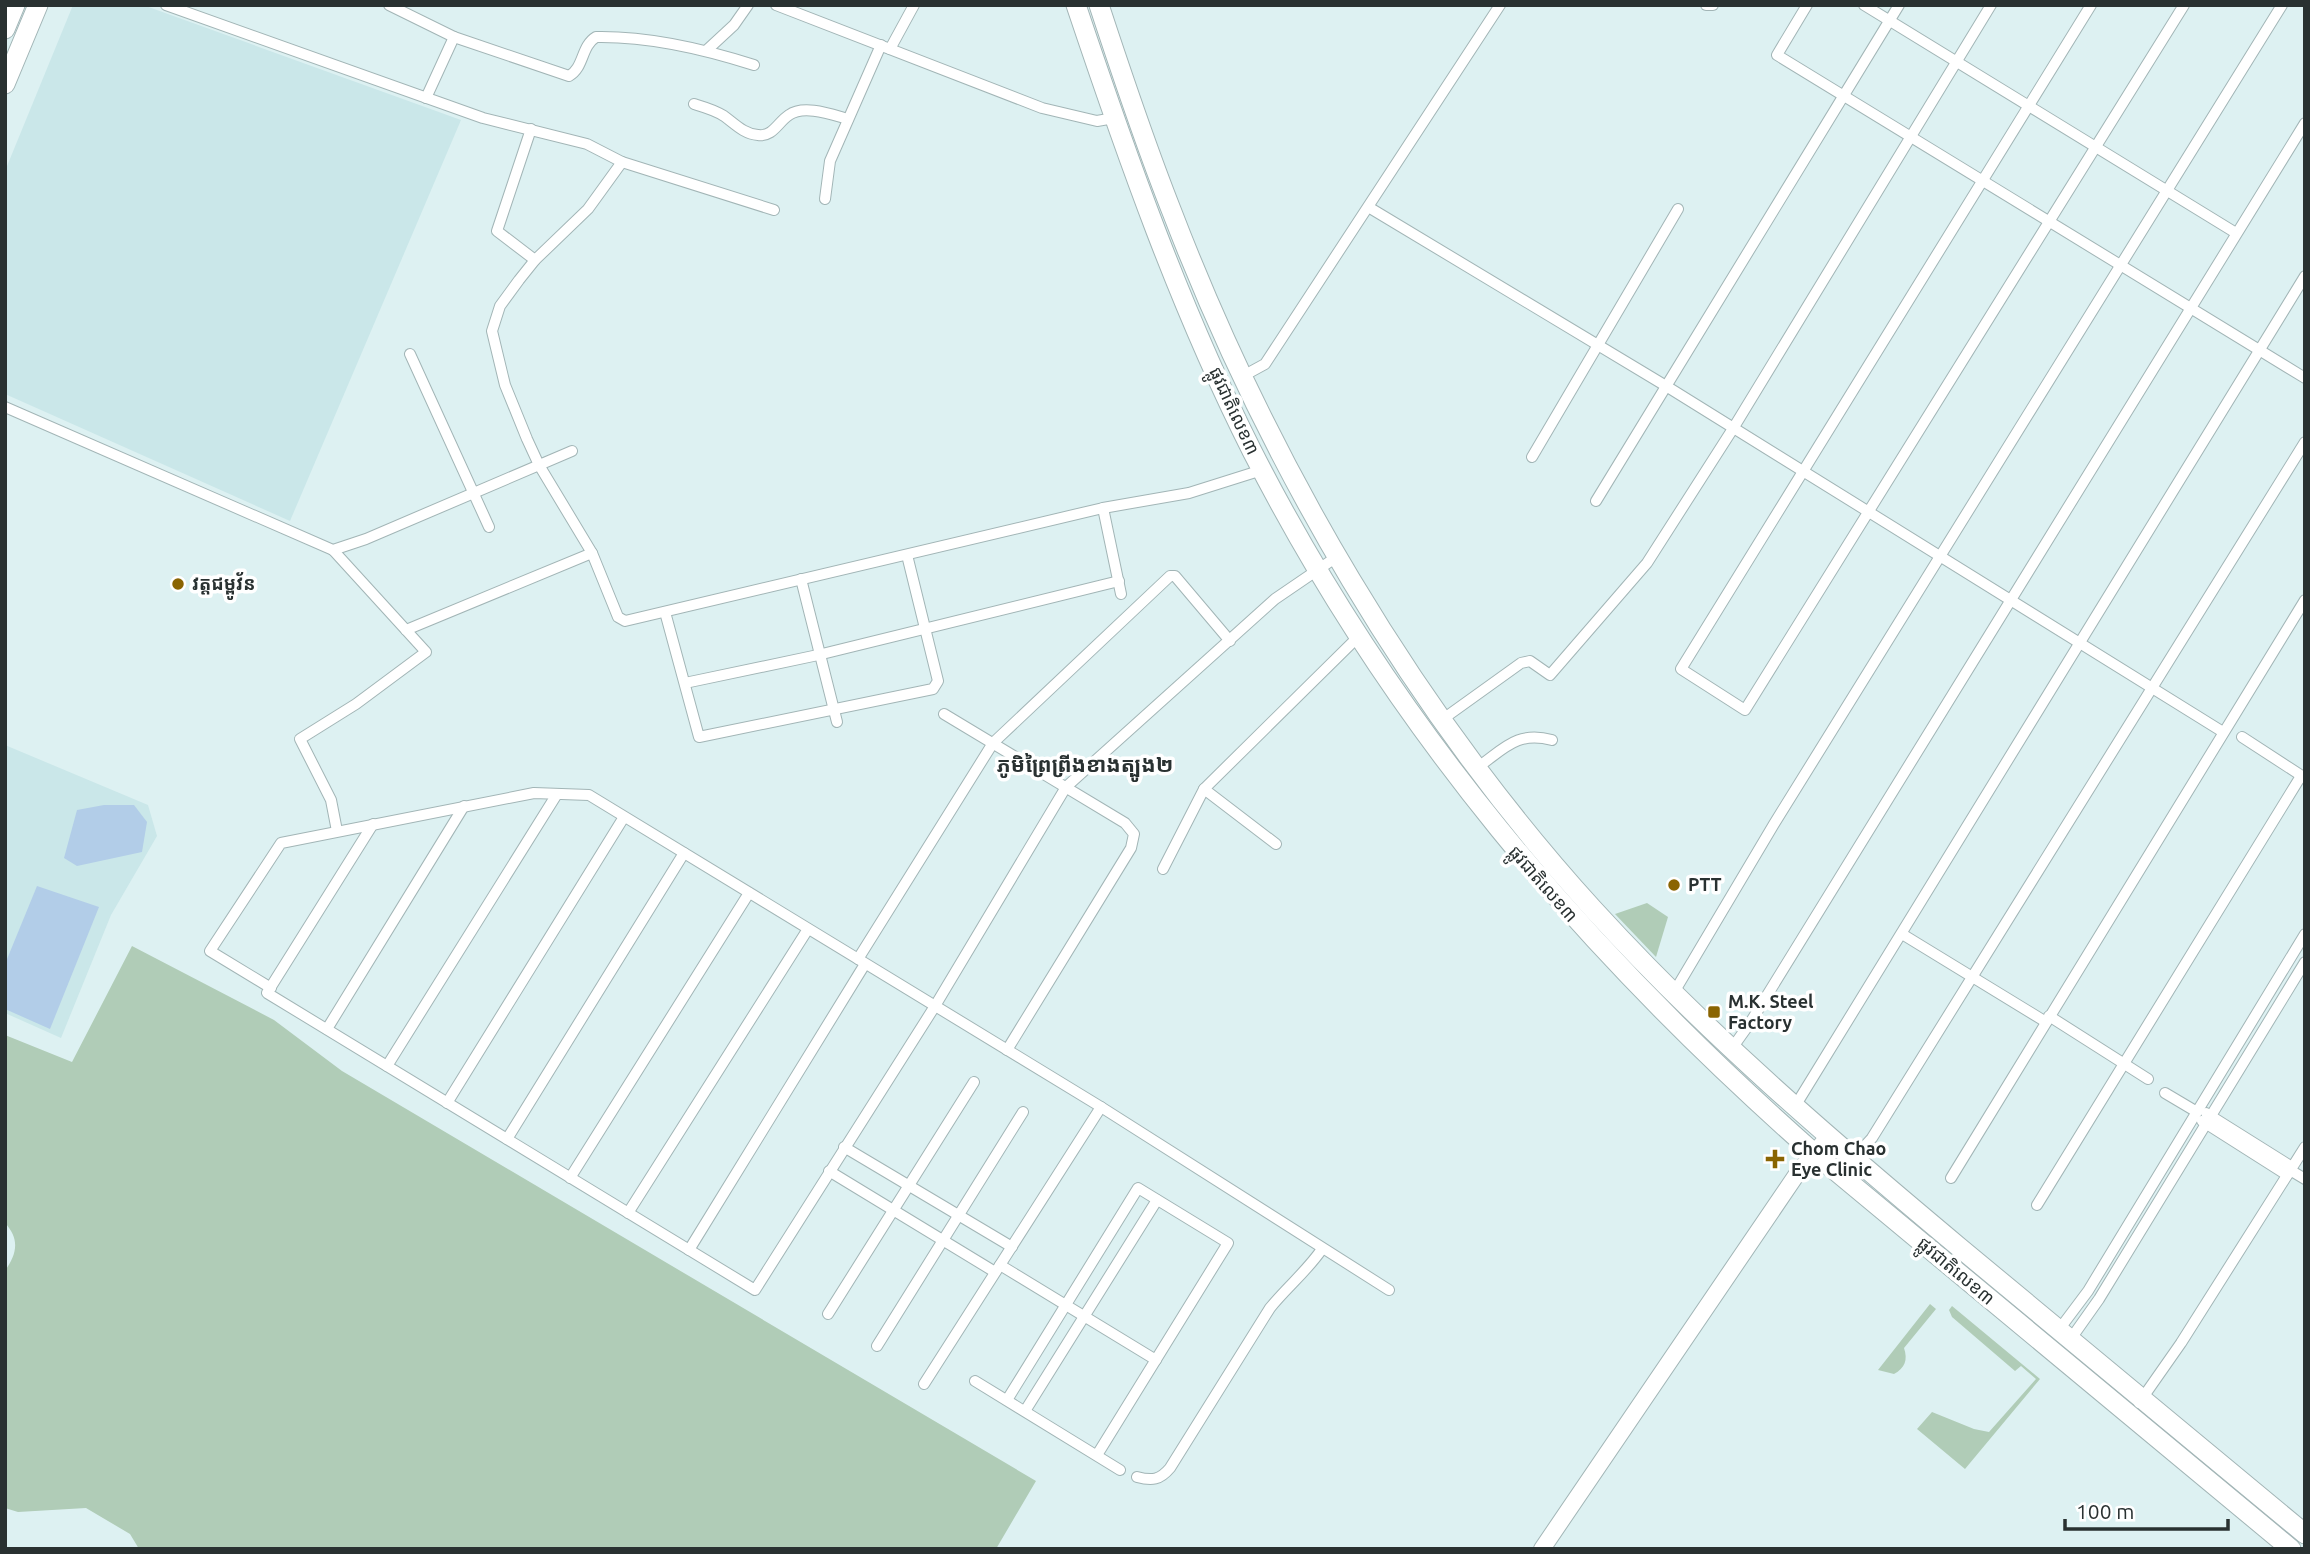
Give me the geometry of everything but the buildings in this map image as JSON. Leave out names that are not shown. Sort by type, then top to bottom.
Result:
[{"type":"highway","points":[[5,29],[15,5]]},
{"type":"highway","points":[[5,84],[38,5]]},
{"type":"highway","name":"ផ្លូវជាតិលេខ៣","points":[[1076,5],[1156,235],[1220,385],[1262,470],[1360,635],[1459,780],[1564,908],[1674,1025],[1814,1153],[2135,1408],[2305,1534]]},
{"type":"highway","name":"ផ្លូវជាតិលេខ៣","points":[[1099,5],[1169,207],[1243,376],[1284,460],[1338,556],[1443,719],[1478,767],[1578,891],[1730,1051],[2064,1335],[2135,1408],[2291,1549]]},
{"type":"street","points":[[166,5],[483,118],[587,144],[622,162],[774,210]]},
{"type":"street","points":[[388,5],[420,18],[454,37],[569,76],[577,70],[586,46],[596,37],[645,40],[707,50],[754,65]]},
{"type":"street","points":[[420,18],[425,5]]},
{"type":"street","points":[[707,50],[734,25],[748,5]]},
{"type":"street","points":[[776,5],[1042,108],[1097,121],[1114,118]]},
{"type":"street","points":[[825,199],[830,161],[848,119],[885,47],[914,5]]},
{"type":"street","points":[[1243,376],[1265,365],[1370,208],[1500,5]]},
{"type":"street","points":[[1706,5],[1713,5]]},
{"type":"street","points":[[1807,5],[1777,55],[2305,379]]},
{"type":"street","points":[[1864,5],[2236,233]]},
{"type":"street","points":[[1596,501],[1899,5]]},
{"type":"street","points":[[1443,719],[1521,663],[1530,661],[1550,674],[1647,563],[1734,427],[1991,5]]},
{"type":"street","points":[[2091,5],[1681,669],[1745,710],[2184,5]]},
{"type":"street","points":[[1673,994],[1939,557],[2123,266],[2282,5]]},
{"type":"street","points":[[426,98],[454,37]]},
{"type":"street","points":[[694,104],[725,117],[746,133],[760,136],[772,132],[788,115],[801,111],[827,113],[848,119]]},
{"type":"street","points":[[1730,1051],[2305,123]]},
{"type":"street","points":[[531,129],[497,231],[535,260]]},
{"type":"street","points":[[622,162],[588,209],[535,260],[500,306],[492,331],[505,385],[539,465],[593,553],[620,620],[665,612],[1103,508],[1189,493],[1262,470]]},
{"type":"street","points":[[1370,208],[1734,427],[2223,732]]},
{"type":"street","points":[[1532,457],[1678,209]]},
{"type":"street","points":[[1794,1108],[2305,276]]},
{"type":"street","points":[[410,354],[489,527]]},
{"type":"street","points":[[5,407],[333,550],[426,652],[356,704],[300,738],[331,800],[337,831]]},
{"type":"street","points":[[1840,1173],[1871,1138],[2305,442]]},
{"type":"street","points":[[333,550],[366,539],[572,451]]},
{"type":"street","points":[[1103,508],[1121,594]]},
{"type":"street","points":[[406,630],[593,553]]},
{"type":"street","points":[[665,612],[699,737],[937,686],[907,555]]},
{"type":"street","points":[[373,824],[267,993],[755,1290],[935,1006],[1066,787],[1275,599],[1338,556]]},
{"type":"street","points":[[689,1250],[993,744],[1170,576],[1175,576],[1230,641]]},
{"type":"street","points":[[801,579],[837,722]]},
{"type":"street","points":[[685,683],[818,655],[1119,582]]},
{"type":"street","points":[[1951,1178],[2305,600]]},
{"type":"street","points":[[1163,869],[1204,789],[1360,635]]},
{"type":"street","points":[[944,714],[1125,823],[1134,834],[1131,848],[1007,1050]]},
{"type":"street","points":[[1478,767],[1520,738],[1533,735],[1552,740]]},
{"type":"street","points":[[2037,1205],[2303,777],[2242,737]]},
{"type":"street","points":[[1204,789],[1276,844]]},
{"type":"street","points":[[271,988],[210,951],[278,846],[337,831],[534,793],[589,795],[1101,1107],[1389,1290]]},
{"type":"street","points":[[387,1066],[557,794]]},
{"type":"street","points":[[327,1029],[464,806]]},
{"type":"street","points":[[447,1103],[624,817]]},
{"type":"street","points":[[507,1139],[684,853]]},
{"type":"street","points":[[570,1178],[750,893]]},
{"type":"street","points":[[628,1213],[808,929]]},
{"type":"street","points":[[2064,1335],[2305,933]]},
{"type":"street","points":[[1902,934],[1972,978],[2048,1019],[2148,1079]]},
{"type":"street","points":[[2064,1335],[2099,1299],[2305,962]]},
{"type":"street","points":[[828,1314],[974,1082]]},
{"type":"street","points":[[2165,1093],[2305,1179]]},
{"type":"street","points":[[924,1384],[1101,1107]]},
{"type":"street","points":[[877,1346],[1023,1112]]},
{"type":"street","points":[[1542,1549],[1814,1153],[1828,1137]]},
{"type":"street","points":[[844,1147],[1012,1247]]},
{"type":"street","points":[[2135,1408],[2305,1147]]},
{"type":"street","points":[[829,1171],[943,1240],[1066,1305],[1156,1360]]},
{"type":"street","points":[[1007,1400],[1138,1188],[1228,1243],[1097,1455]]},
{"type":"street","points":[[1026,1411],[1157,1200]]},
{"type":"street","points":[[1137,1477],[1152,1481],[1163,1476],[1170,1468],[1270,1308],[1289,1285],[1310,1266],[1322,1249]]},
{"type":"street","points":[[975,1381],[1120,1470]]},
{"type":"shaded area","points":[[73,5],[143,5],[461,120],[290,521],[5,394],[5,171]]},
{"type":"shaded area","points":[[5,745],[148,805],[157,836],[111,915],[61,1038],[5,1013]]},
{"type":"shaded area","points":[[104,805],[134,805],[147,822],[142,852],[77,866],[64,858],[77,810]]},
{"type":"shaded area","points":[[37,886],[99,907],[50,1029],[5,1009],[5,964]]},
{"type":"green space","points":[[1647,903],[1668,917],[1656,957],[1615,914]]},
{"type":"green space","points":[[132,946],[274,1020],[342,1071],[1036,1481],[996,1549],[139,1549],[130,1534],[86,1508],[18,1512],[5,1508],[5,1271],[14,1253],[15,1241],[5,1223],[5,1035],[72,1062]]},
{"type":"green space","points":[[1930,1304],[1936,1309],[1904,1348],[1906,1356],[1901,1369],[1894,1374],[1878,1370]]},
{"type":"green space","points":[[1952,1306],[2040,1379],[1965,1469],[1917,1429],[1932,1412],[1974,1429],[1989,1432],[2036,1379],[2021,1366],[2015,1371],[1952,1317],[1949,1310]]},
{"type":"place","name":"វត្តជម្ពូវ័ន","points":[[178,584]]},
{"type":"place","name":"PTT","points":[[1674,885]]},
{"type":"place","name":"M.K. Steel Factory","points":[[1714,1012]]},
{"type":"place","name":"Chom Chao Eye Clinic","points":[[1775,1159]]},
{"type":"district","name":"ភូមិព្រៃព្រីងខាងត្បូង២","points":[[1085,765]]}]
